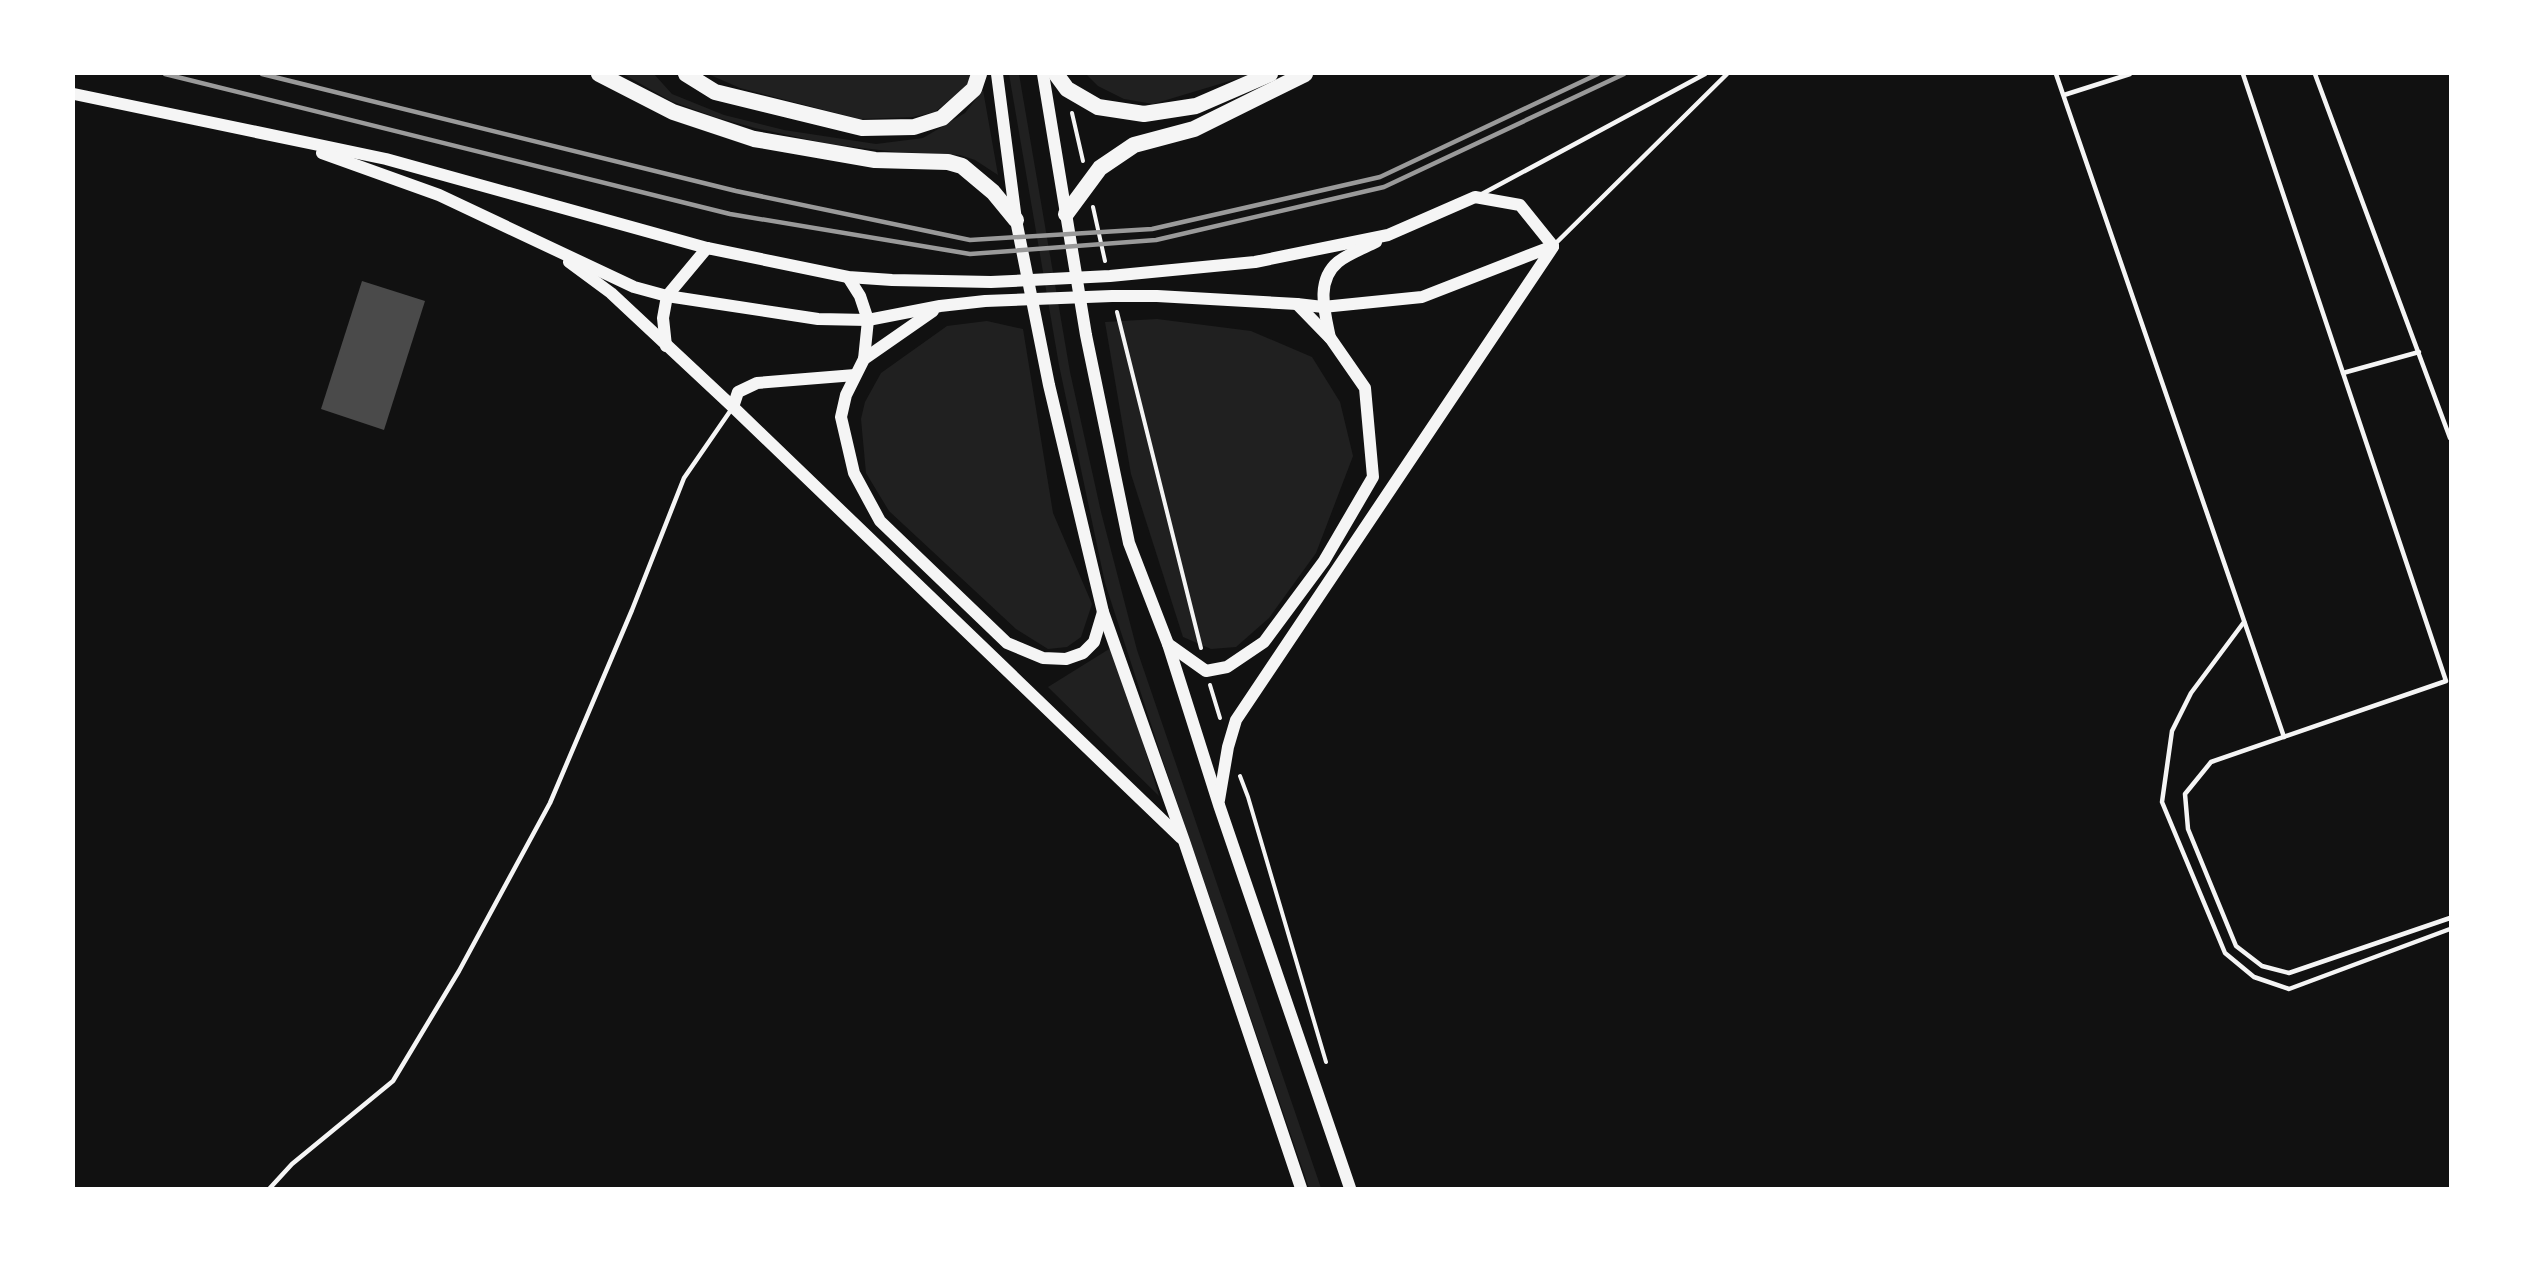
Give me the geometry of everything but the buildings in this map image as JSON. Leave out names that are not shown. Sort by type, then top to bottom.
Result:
[{"type":"highway","points":[[599,74],[673,111],[754,139],[875,160],[948,162],[962,166],[993,192],[1016,220]]},
{"type":"highway","points":[[686,74],[715,92],[862,128],[883,128],[914,127],[942,118],[974,89],[979,74]]},
{"type":"highway","points":[[1056,74],[1067,89],[1098,106],[1144,114],[1196,106],[1270,74]]},
{"type":"highway","points":[[1066,214],[1100,168],[1134,145],[1194,129],[1305,74]]},
{"type":"main road","points":[[997,74],[1016,220],[1049,385],[1103,612],[1184,841],[1301,1188]]},
{"type":"main road","points":[[1043,74],[1086,335],[1129,543],[1168,644],[1219,805],[1350,1188]]},
{"type":"main road","points":[[74,94],[289,141],[386,159],[707,248],[848,276],[892,280],[992,282],[1110,276],[1255,262],[1388,235]]},
{"type":"main road","points":[[289,141],[439,195],[634,287],[667,296],[818,319],[868,320],[940,306],[985,301],[1157,296],[1323,307],[1422,297],[1553,246]]},
{"type":"main road","points":[[1331,339],[1323,307],[1324,284],[1337,263],[1388,235],[1475,197],[1520,205],[1553,246]]},
{"type":"main road","points":[[1219,805],[1228,747],[1236,720],[1553,246]]},
{"type":"main road","points":[[550,248],[611,293],[733,407],[1184,841]]},
{"type":"main road","points":[[666,346],[663,318],[667,296],[707,248]]},
{"type":"main road","points":[[848,276],[860,296],[868,320],[864,359],[846,395],[841,417],[854,473],[880,520],[1008,643],[1034,655],[1043,658],[1066,659],[1083,653],[1094,642],[1103,612]]},
{"type":"main road","points":[[1168,644],[1206,671],[1227,667],[1264,642],[1324,561],[1374,477],[1365,388],[1331,339],[1297,304]]},
{"type":"main road","points":[[864,359],[940,306]]},
{"type":"main road","points":[[733,407],[738,392],[757,382],[855,375]]},
{"type":"lane","points":[[1475,197],[1705,74]]},
{"type":"lane","points":[[1553,246],[1727,74]]},
{"type":"lane","points":[[2056,74],[2284,737]]},
{"type":"lane","points":[[2100,74],[2103,81]]},
{"type":"lane","points":[[2064,95],[2130,74]]},
{"type":"lane","points":[[2243,74],[2448,680],[2211,762],[2185,794],[2188,829],[2236,946],[2262,966],[2289,973],[2451,918]]},
{"type":"lane","points":[[2316,74],[2451,438]]},
{"type":"lane","points":[[2343,373],[2419,352]]},
{"type":"lane","points":[[270,1188],[292,1164],[393,1081],[459,971],[550,803],[633,610],[684,478],[733,407]]},
{"type":"lane","points":[[2244,622],[2191,693],[2172,731],[2162,802],[2224,953],[2254,977],[2289,989],[2451,929]]},
{"type":"path","points":[[1067,89],[1107,266]]},
{"type":"path","points":[[1114,301],[1206,671],[1228,747],[1248,797],[1329,1073]]},
{"type":"shaded area","points":[[623,74],[654,74],[672,94],[724,115],[784,130],[876,144],[923,138],[965,113],[983,90],[998,175],[975,160],[960,155],[896,152],[829,144],[755,128],[671,101]]},
{"type":"shaded area","points":[[708,74],[972,74],[966,86],[935,112],[913,117],[859,119],[740,88]]},
{"type":"shaded area","points":[[1009,74],[1019,74],[1070,372],[1101,512],[1137,650],[1321,1188],[1309,1188],[1162,758],[1105,583],[1059,365]]},
{"type":"shaded area","points":[[1086,74],[1253,74],[1153,104],[1124,99],[1098,86]]},
{"type":"shaded area","points":[[1157,319],[1251,331],[1312,357],[1340,402],[1353,456],[1316,553],[1269,618],[1236,647],[1211,649],[1183,637],[1131,474],[1105,322]]},
{"type":"shaded area","points":[[987,321],[1023,329],[1053,513],[1092,604],[1081,637],[1067,647],[1048,649],[1016,629],[889,511],[866,473],[861,419],[865,402],[881,373],[947,326]]},
{"type":"shaded area","points":[[1114,646],[1159,796],[1048,687]]},
{"type":"railway","points":[[165,74],[730,214],[970,254],[1156,240],[1384,187],[1624,74]]},
{"type":"railway","points":[[262,74],[736,191],[970,240],[1152,229],[1380,177],[1598,74]]}]
